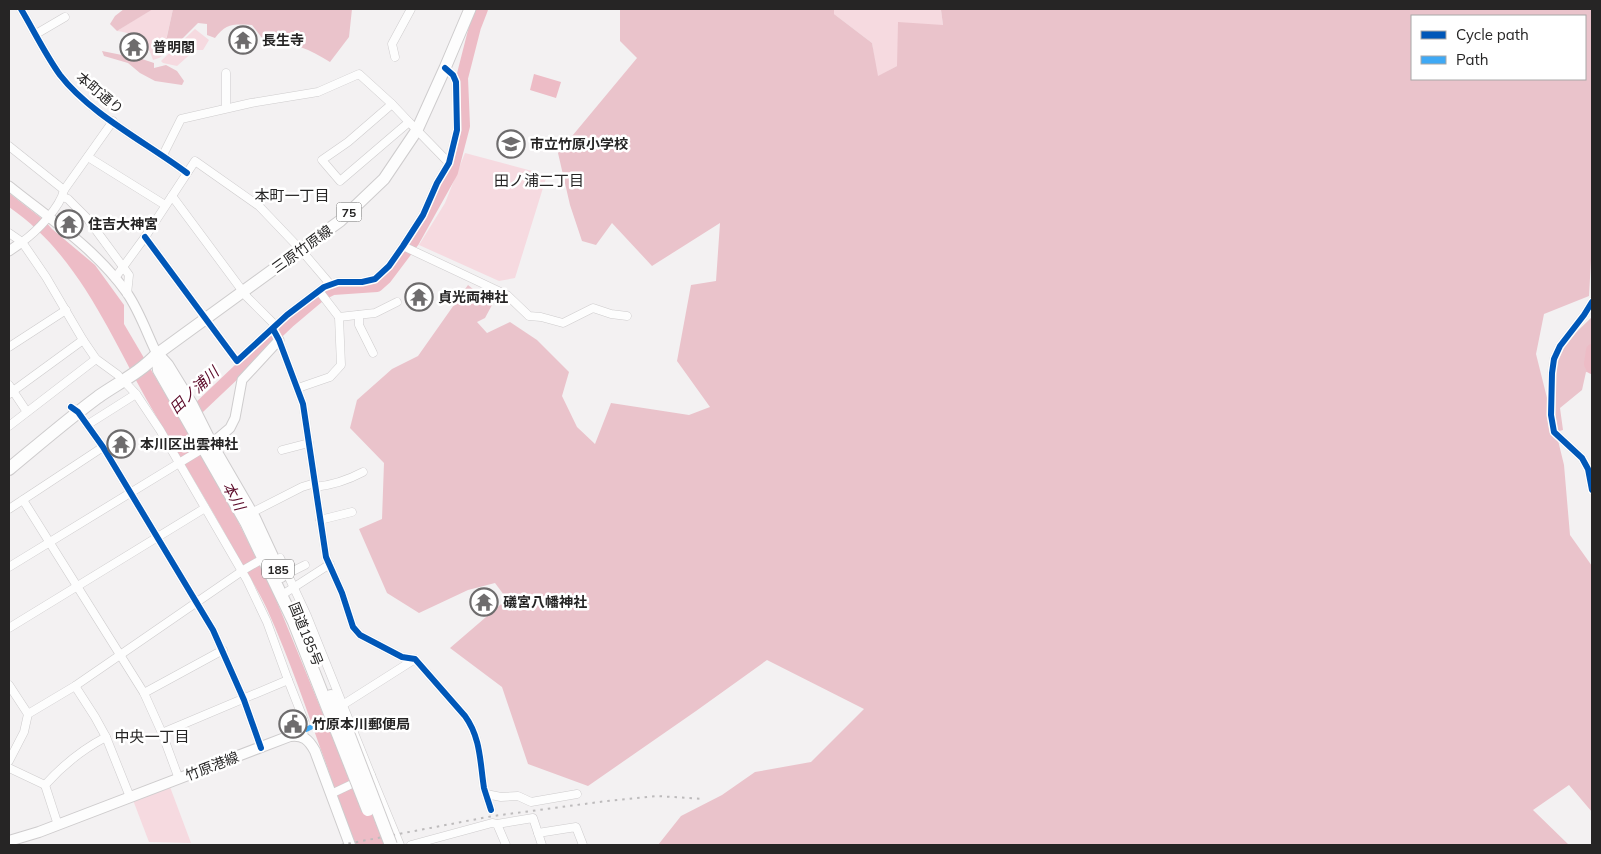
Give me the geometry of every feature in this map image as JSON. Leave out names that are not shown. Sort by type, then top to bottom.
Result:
[{"type":"highway","points":[[9,459],[74,410],[157,354]]},
{"type":"highway","name":"国道185号","points":[[157,354],[167,365],[194,421],[204,448],[288,591],[340,707],[340,727],[382,845]]},
{"type":"highway","points":[[9,469],[74,410]]},
{"type":"highway","name":"国道185号","points":[[204,448],[251,513],[268,558]]},
{"type":"highway","name":"国道185号","points":[[288,591],[294,622],[391,845]]},
{"type":"main road","name":"三原竹原線","points":[[157,354],[340,221],[384,178],[445,68],[470,9]]},
{"type":"main road","name":"竹原港線","points":[[9,841],[58,825],[290,736],[303,737]]},
{"type":"main road","points":[[303,737],[311,744],[315,751],[333,793],[350,845]]},
{"type":"street","name":"本町通り","points":[[22,9],[61,76],[82,98],[187,173]]},
{"type":"street","points":[[395,57],[392,44],[412,9]]},
{"type":"street","points":[[36,34],[65,17]]},
{"type":"street","points":[[9,567],[204,448],[230,428],[235,418],[242,380],[287,315],[330,284],[362,282],[375,279],[407,248],[437,182],[449,163],[457,130],[456,82],[453,75],[445,68]]},
{"type":"street","points":[[226,73],[226,108]]},
{"type":"street","points":[[163,155],[180,119],[226,108],[318,92],[360,74],[449,163]]},
{"type":"street","points":[[392,104],[348,142],[322,160],[340,181],[413,126]]},
{"type":"street","points":[[9,251],[35,233],[113,121]]},
{"type":"street","points":[[10,150],[63,193],[87,218],[128,274],[127,294]]},
{"type":"street","points":[[88,157],[165,205]]},
{"type":"street","points":[[115,278],[145,237],[195,161],[259,206],[330,284]]},
{"type":"street","points":[[9,186],[46,219],[97,257],[115,278],[136,308],[157,354]]},
{"type":"street","points":[[172,196],[248,298],[276,332],[303,404],[326,557],[342,593],[353,626],[360,635],[402,657],[415,659],[472,726],[478,742],[486,794],[492,810]]},
{"type":"street","points":[[9,233],[22,242],[46,277],[96,359],[124,375],[181,462],[205,508],[244,570],[267,622],[305,723],[303,737]]},
{"type":"street","points":[[145,237],[237,361],[276,332]]},
{"type":"street","points":[[407,248],[507,295],[529,316],[563,323],[593,308],[611,314],[627,316]]},
{"type":"street","points":[[298,388],[330,377],[341,365],[339,317],[319,291]]},
{"type":"street","points":[[339,317],[375,313],[397,302]]},
{"type":"street","points":[[1592,302],[1560,346],[1554,359],[1551,415],[1554,432],[1582,458],[1588,469],[1592,490]]},
{"type":"street","points":[[9,347],[66,310]]},
{"type":"street","points":[[359,315],[359,325],[373,353]]},
{"type":"street","points":[[27,412],[10,390],[83,340]]},
{"type":"street","points":[[9,426],[96,359]]},
{"type":"street","points":[[87,426],[136,394]]},
{"type":"street","points":[[74,410],[102,447],[213,630],[244,700],[261,748]]},
{"type":"street","points":[[282,450],[309,442]]},
{"type":"street","points":[[9,509],[102,447]]},
{"type":"street","points":[[251,513],[302,487],[327,486],[347,480],[363,472]]},
{"type":"street","points":[[23,500],[144,693],[162,733],[179,779]]},
{"type":"street","points":[[9,627],[78,587],[156,536],[205,508]]},
{"type":"street","points":[[320,520],[352,512]]},
{"type":"street","points":[[28,714],[75,686],[244,570],[268,558],[287,574],[288,591],[330,564]]},
{"type":"street","points":[[287,574],[304,564]]},
{"type":"street","points":[[144,693],[222,650]]},
{"type":"street","points":[[400,845],[340,707],[415,659]]},
{"type":"street","points":[[162,733],[288,680]]},
{"type":"street","points":[[9,684],[28,714],[24,732],[9,761]]},
{"type":"street","points":[[75,686],[106,738],[130,797]]},
{"type":"street","points":[[44,785],[85,749],[106,738]]},
{"type":"street","points":[[9,768],[44,785],[58,825]]},
{"type":"street","points":[[333,793],[370,776]]},
{"type":"street","points":[[486,794],[501,797],[518,796],[531,802],[576,794]]},
{"type":"street","points":[[411,845],[492,823],[497,824],[532,818],[542,845]]},
{"type":"street","points":[[497,824],[506,845]]},
{"type":"street","points":[[538,833],[576,827],[583,845]]},
{"type":"shaded area","points":[[124,9],[153,9],[117,31],[110,24],[115,16]]},
{"type":"shaded area","points":[[152,9],[173,9],[164,49],[172,49],[153,60],[148,47],[140,39],[136,36],[117,31]]},
{"type":"shaded area","points":[[173,9],[352,9],[349,37],[330,62],[299,46],[265,42],[252,25],[240,24],[223,29],[215,38],[207,35],[207,24],[198,23],[171,50],[164,50]]},
{"type":"shaded area","points":[[620,9],[834,9],[834,14],[872,43],[878,76],[897,66],[898,22],[943,25],[941,10],[916,9],[1592,9],[1592,243],[1589,296],[1544,314],[1536,354],[1551,414],[1557,357],[1562,346],[1592,317],[1592,373],[1586,372],[1582,390],[1560,408],[1563,430],[1556,432],[1564,465],[1570,535],[1592,566],[1592,812],[1569,785],[1533,810],[1569,845],[658,845],[681,816],[722,795],[755,772],[811,762],[864,709],[767,660],[588,786],[528,764],[502,687],[450,648],[507,599],[495,583],[468,590],[419,613],[387,593],[359,529],[382,519],[384,463],[350,428],[357,400],[392,369],[418,356],[468,285],[492,305],[485,318],[477,322],[487,333],[510,322],[537,340],[569,372],[562,396],[577,427],[595,444],[611,403],[689,415],[710,407],[677,361],[691,285],[716,281],[720,223],[652,266],[612,223],[596,245],[582,241],[570,205],[558,153],[637,58],[620,41]]},
{"type":"shaded area","points":[[834,9],[941,10],[943,25],[897,66],[877,77],[872,43],[834,14]]},
{"type":"shaded area","points":[[195,29],[209,40],[203,50],[195,50],[177,66],[161,61]]},
{"type":"shaded area","points":[[102,51],[142,59],[154,63],[154,68],[166,65],[177,71],[184,81],[182,85],[155,81],[140,73],[128,63],[104,56]]},
{"type":"shaded area","points":[[534,74],[561,82],[556,98],[530,90]]},
{"type":"shaded area","points":[[465,153],[547,175],[515,278],[499,281],[419,245],[445,203]]},
{"type":"shaded area","points":[[9,193],[45,221],[95,265],[124,305],[124,324],[226,497],[273,592],[330,731],[396,845],[356,845],[335,792],[292,669],[260,595],[152,409],[91,299],[55,249],[34,227],[9,207]]},
{"type":"shaded area","points":[[170,787],[191,843],[149,842],[133,800]]},
{"type":"waterway","name":"田ノ浦川","points":[[188,418],[289,322],[321,295],[333,289],[377,286],[386,278],[413,242],[452,172],[464,126],[462,78],[475,27],[482,9]]},
{"type":"waterway","points":[[1592,350],[1590,364],[1592,368]]},
{"type":"railway","points":[[341,845],[493,816],[607,801],[657,796],[704,799]]},
{"type":"marked path","points":[[305,730],[328,719]]},
{"type":"cycle path","points":[[21,9],[44,51],[72,89],[103,115],[187,173]]},
{"type":"cycle path","points":[[145,237],[237,361],[287,315],[324,287],[338,282],[362,282],[375,279],[389,266],[423,215],[437,183],[449,163],[457,130],[456,82],[453,75],[445,68]]},
{"type":"cycle path","points":[[1592,302],[1560,346],[1554,359],[1551,415],[1554,432],[1582,458],[1588,469],[1592,490]]},
{"type":"cycle path","points":[[273,329],[303,404],[326,557],[342,593],[353,627],[360,635],[402,657],[415,659],[465,716],[477,742],[484,788],[491,810]]},
{"type":"cycle path","points":[[71,407],[78,412],[103,447],[213,630],[244,700],[261,748]]},
{"type":"place","name":"長生寺","points":[[243,40]]},
{"type":"place","name":"普明閣","points":[[134,47]]},
{"type":"place","name":"市立竹原小学校","points":[[511,144]]},
{"type":"place","name":"住吉大神宮","points":[[69,224]]},
{"type":"place","name":"貞光両神社","points":[[419,297]]},
{"type":"place","name":"本川区出雲神社","points":[[121,444]]},
{"type":"place","name":"礒宮八幡神社","points":[[484,602]]},
{"type":"place","name":"竹原本川郵便局","points":[[293,724]]},
{"type":"district","name":"田ノ浦二丁目","points":[[539,180]]},
{"type":"district","name":"本町一丁目","points":[[292,195]]},
{"type":"district","name":"中央一丁目","points":[[152,736]]},
{"type":"water label","name":"本川","points":[[234,496]]}]
